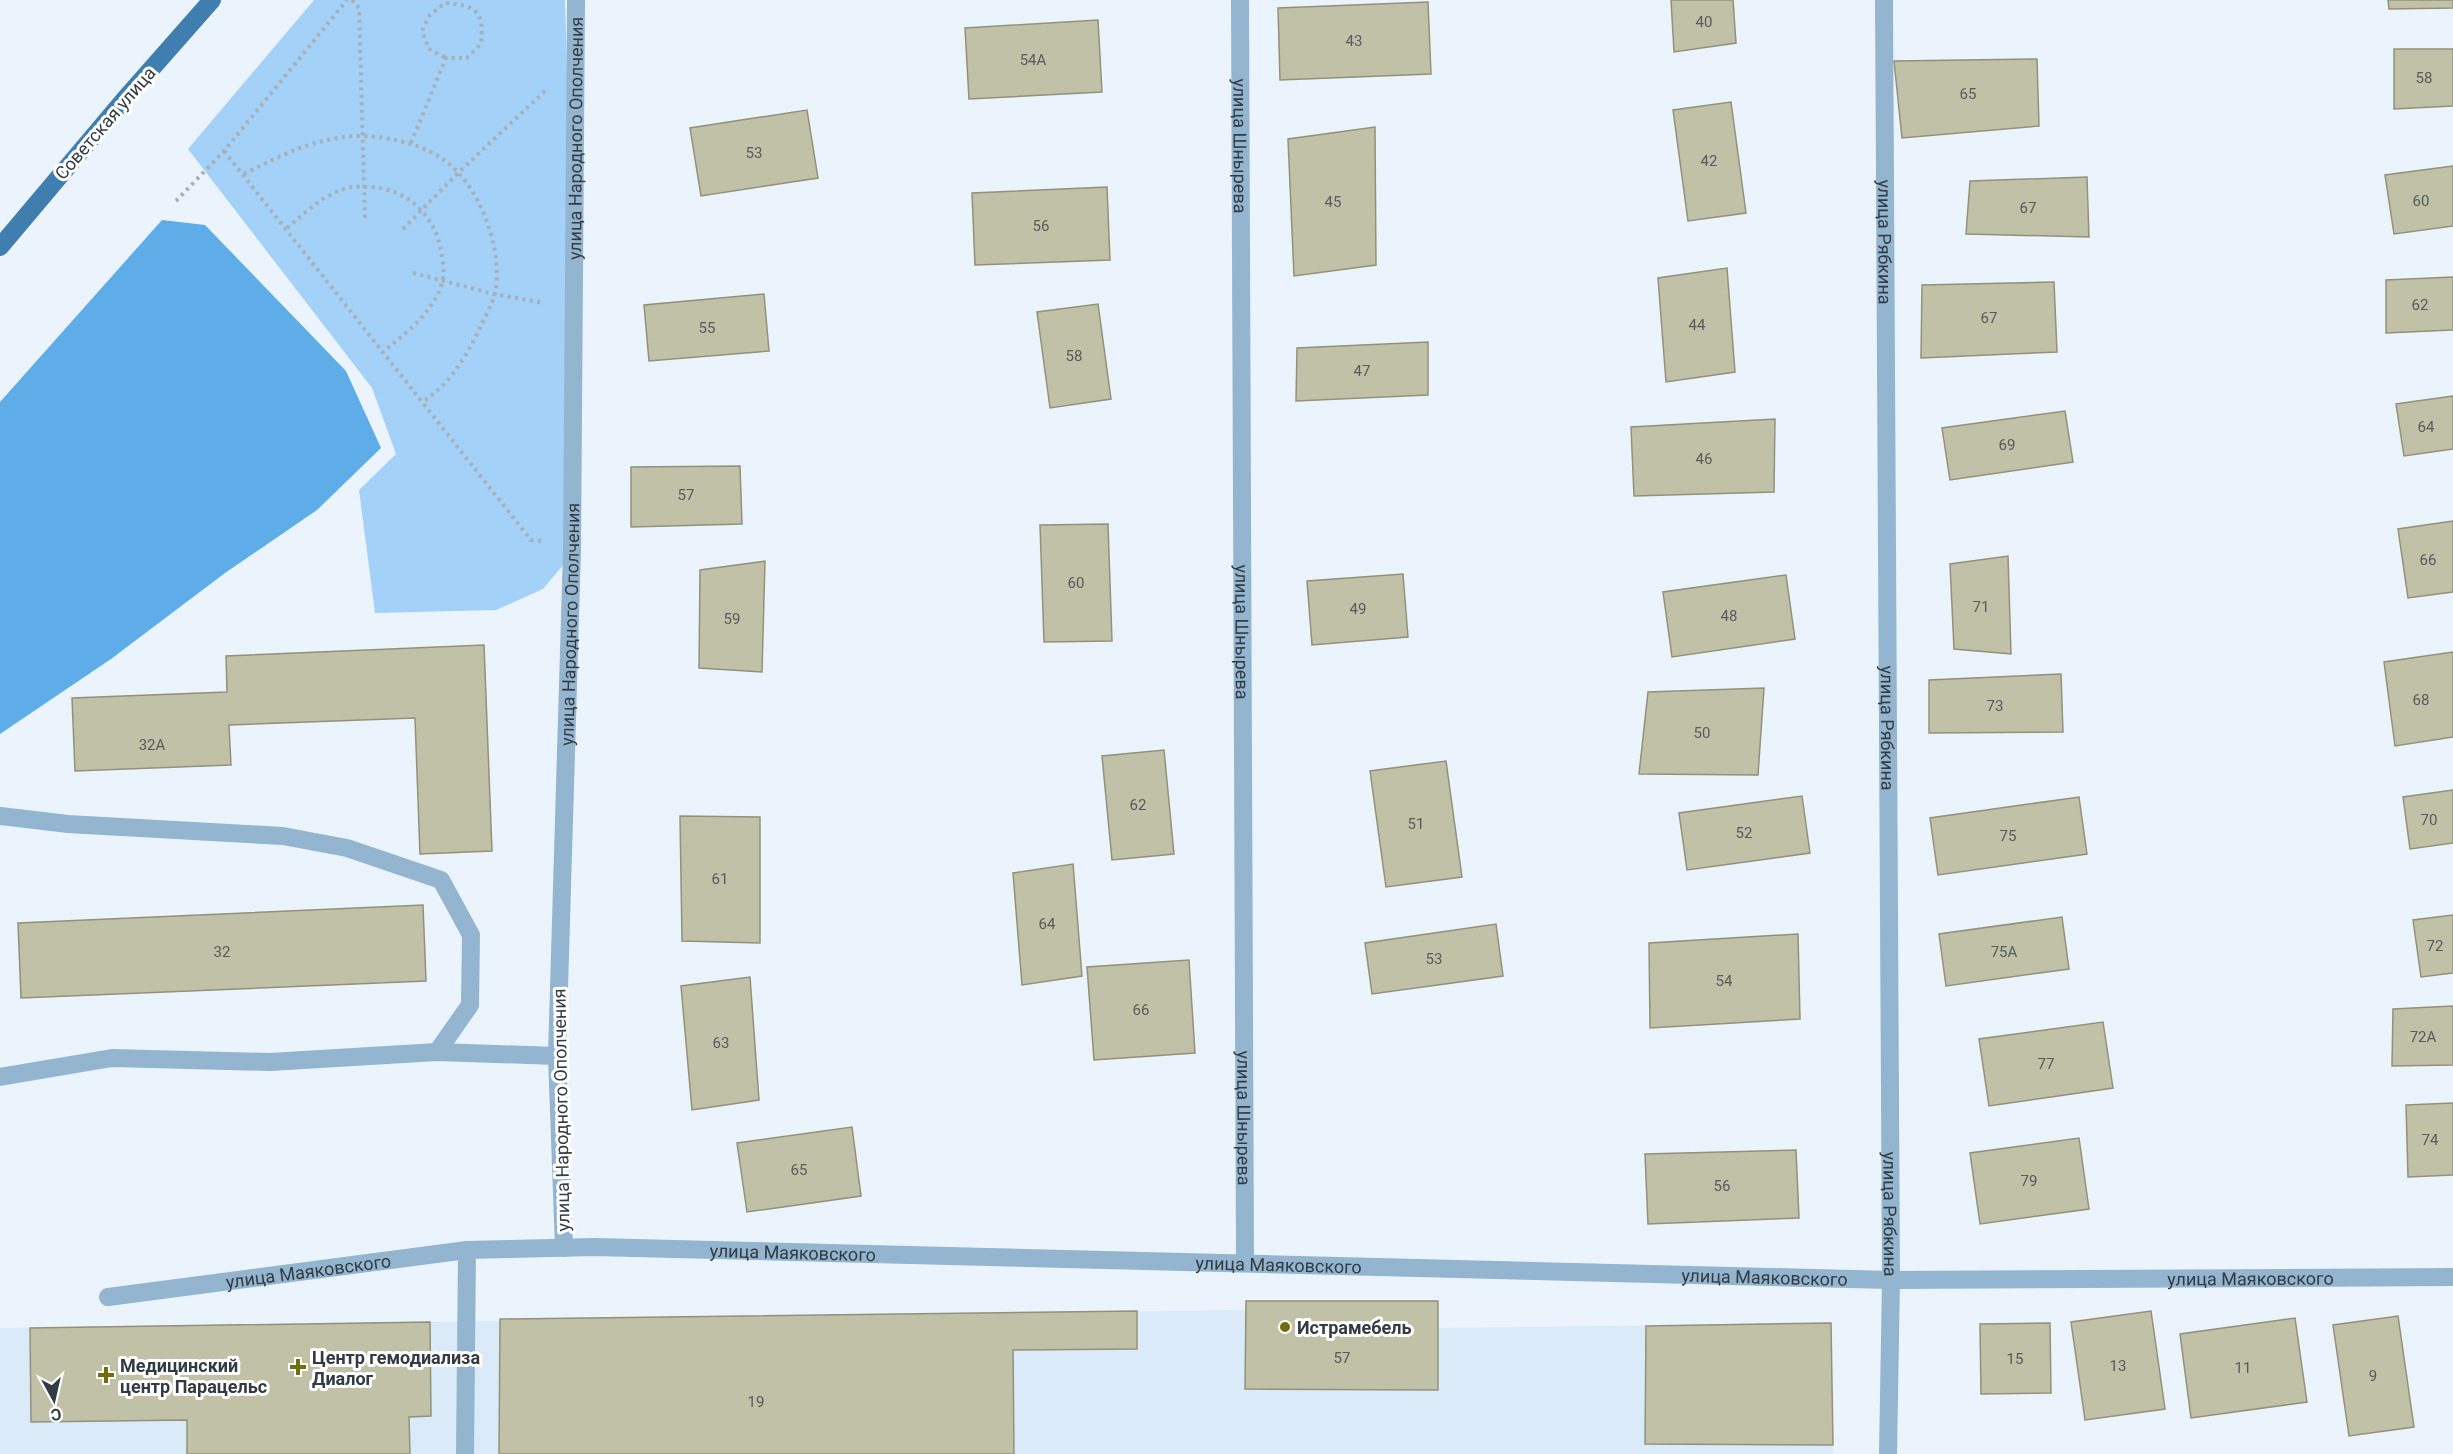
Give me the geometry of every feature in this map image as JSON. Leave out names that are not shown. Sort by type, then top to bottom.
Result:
[{"type":"main road","name":"Советская улица","points":[[0,247],[212,0]]},
{"type":"street","name":"улица Народного Ополчения","points":[[564,1248],[557,1056],[572,550],[576,0]]},
{"type":"street","name":"улица Шнырева","points":[[1240,0],[1245,1262]]},
{"type":"street","name":"улица Рябкина","points":[[1884,0],[1891,1280],[1888,1454]]},
{"type":"street","points":[[0,816],[68,824],[282,836],[347,848],[441,880],[471,935],[470,1005],[437,1052]]},
{"type":"street","points":[[0,1077],[112,1058],[270,1062],[437,1052],[557,1056]]},
{"type":"street","name":"улица Маяковского","points":[[108,1297],[467,1250],[564,1248],[1245,1262],[1891,1280],[2453,1277]]},
{"type":"street","points":[[465,1454],[467,1250]]},
{"type":"path","points":[[176,201],[224,151],[347,0]]},
{"type":"path","points":[[352,0],[359,8],[365,220]]},
{"type":"path","points":[[445,3],[465,4],[478,14],[483,28],[481,44],[466,58],[446,58],[429,49],[422,32],[429,15],[445,3]]},
{"type":"path","points":[[411,143],[446,58]]},
{"type":"path","points":[[546,79],[546,101]]},
{"type":"path","points":[[403,229],[458,173],[546,90]]},
{"type":"path","points":[[244,174],[277,157],[307,146],[339,137],[363,136],[390,138],[411,143],[440,157],[458,173],[477,199],[489,225],[495,250],[497,273],[495,294],[468,353],[453,375],[438,391],[424,401]]},
{"type":"path","points":[[224,151],[424,401],[531,540],[549,541]]},
{"type":"path","points":[[287,228],[313,205],[349,187],[378,186],[392,191],[408,198],[429,218],[438,234],[444,262],[442,282],[435,298],[418,324],[384,351]]},
{"type":"path","points":[[413,273],[442,282],[548,304]]},
{"type":"shaded area","points":[[314,0],[565,0],[568,108],[564,564],[543,589],[496,610],[375,613],[359,490],[396,454],[372,388],[188,149]]},
{"type":"shaded area","points":[[162,220],[205,225],[346,371],[381,448],[317,510],[225,573],[111,659],[0,734],[0,402]]},
{"type":"shaded area","points":[[1246,1301],[1438,1301],[1438,1328],[1831,1323],[1833,1454],[0,1454],[0,1328],[1245,1310]]},
{"type":"building","points":[[1671,0],[1733,0],[1736,43],[1674,52]]},
{"type":"building","points":[[2388,0],[2453,0],[2453,8],[2389,9]]},
{"type":"building","points":[[1428,2],[1431,74],[1280,80],[1278,8]]},
{"type":"building","points":[[1098,20],[1102,92],[969,99],[965,28]]},
{"type":"building","points":[[2394,49],[2453,49],[2453,106],[2394,109]]},
{"type":"building","points":[[2037,59],[2039,126],[1902,138],[1894,61]]},
{"type":"building","points":[[1731,102],[1746,213],[1688,221],[1673,110]]},
{"type":"building","points":[[807,110],[818,178],[701,196],[690,128]]},
{"type":"building","points":[[1375,127],[1376,265],[1294,276],[1288,139]]},
{"type":"building","points":[[2453,166],[2453,226],[2394,234],[2385,175]]},
{"type":"building","points":[[2087,177],[2089,237],[1966,234],[1970,181]]},
{"type":"building","points":[[1107,187],[1110,260],[975,265],[972,193]]},
{"type":"building","points":[[1727,268],[1735,372],[1666,382],[1658,278]]},
{"type":"building","points":[[2453,277],[2453,330],[2386,333],[2386,280]]},
{"type":"building","points":[[2054,282],[2057,352],[1921,358],[1922,285]]},
{"type":"building","points":[[764,294],[769,351],[649,361],[644,305]]},
{"type":"building","points":[[1098,304],[1111,399],[1050,408],[1037,312]]},
{"type":"building","points":[[1428,342],[1428,395],[1296,401],[1297,348]]},
{"type":"building","points":[[2453,396],[2453,449],[2404,456],[2396,404]]},
{"type":"building","points":[[2065,411],[2073,462],[1950,480],[1942,428]]},
{"type":"building","points":[[1775,419],[1774,492],[1634,496],[1631,427]]},
{"type":"building","points":[[740,466],[742,524],[631,527],[631,467]]},
{"type":"building","points":[[2453,521],[2453,592],[2408,598],[2398,529]]},
{"type":"building","points":[[1108,524],[1112,641],[1044,642],[1040,525]]},
{"type":"building","points":[[2008,556],[2011,654],[1954,649],[1950,564]]},
{"type":"building","points":[[765,561],[762,672],[699,668],[700,570]]},
{"type":"building","points":[[1403,574],[1408,637],[1312,645],[1307,581]]},
{"type":"building","points":[[1786,575],[1795,639],[1672,657],[1663,592]]},
{"type":"building","points":[[484,645],[492,851],[420,854],[415,718],[229,725],[231,765],[75,771],[72,698],[227,692],[226,656]]},
{"type":"building","points":[[2453,652],[2453,737],[2395,746],[2384,662]]},
{"type":"building","points":[[2061,674],[2063,732],[1929,733],[1929,680]]},
{"type":"building","points":[[1764,688],[1758,775],[1639,774],[1648,692]]},
{"type":"building","points":[[1164,750],[1174,854],[1112,860],[1102,756]]},
{"type":"building","points":[[1446,761],[1462,877],[1386,887],[1370,771]]},
{"type":"building","points":[[2453,790],[2453,843],[2410,849],[2403,797]]},
{"type":"building","points":[[1802,796],[1810,853],[1687,870],[1679,813]]},
{"type":"building","points":[[2079,797],[2087,854],[1938,875],[1930,818]]},
{"type":"building","points":[[680,816],[760,817],[760,943],[682,941]]},
{"type":"building","points":[[1073,864],[1082,976],[1022,985],[1013,873]]},
{"type":"building","points":[[423,905],[426,981],[21,998],[18,923]]},
{"type":"building","points":[[2453,915],[2453,973],[2421,977],[2413,920]]},
{"type":"building","points":[[2062,917],[2069,969],[1946,986],[1939,934]]},
{"type":"building","points":[[1496,924],[1503,976],[1372,994],[1365,943]]},
{"type":"building","points":[[1798,934],[1800,1019],[1650,1028],[1649,943]]},
{"type":"building","points":[[1189,960],[1195,1053],[1094,1060],[1087,967]]},
{"type":"building","points":[[750,977],[759,1100],[692,1110],[681,986]]},
{"type":"building","points":[[2453,1006],[2453,1065],[2392,1066],[2393,1009]]},
{"type":"building","points":[[2103,1022],[2113,1088],[1989,1106],[1979,1039]]},
{"type":"building","points":[[2453,1103],[2453,1175],[2408,1177],[2406,1105]]},
{"type":"building","points":[[852,1127],[861,1196],[747,1212],[737,1143]]},
{"type":"building","points":[[2079,1138],[2089,1209],[1980,1224],[1970,1153]]},
{"type":"building","points":[[1796,1150],[1799,1218],[1648,1224],[1645,1154]]},
{"type":"building","points":[[1246,1301],[1438,1301],[1438,1390],[1245,1389]]},
{"type":"building","points":[[1137,1311],[1137,1349],[1013,1350],[1014,1454],[499,1454],[500,1319]]},
{"type":"building","points":[[2151,1311],[2165,1409],[2085,1420],[2071,1322]]},
{"type":"building","points":[[2398,1316],[2414,1427],[2349,1436],[2333,1325]]},
{"type":"building","points":[[2295,1318],[2307,1402],[2191,1418],[2180,1334]]},
{"type":"building","points":[[430,1322],[431,1416],[409,1417],[410,1454],[187,1454],[187,1420],[31,1422],[30,1328]]},
{"type":"building","points":[[1831,1323],[1833,1445],[1645,1444],[1646,1326]]},
{"type":"building","points":[[2050,1323],[2051,1393],[1981,1394],[1980,1324]]},
{"type":"place","name":"Истрамебель","points":[[1285,1327]]},
{"type":"place","name":"Центр гемодиализа Диалог","points":[[298,1367]]},
{"type":"place","name":"Медицинский центр Парацельс","points":[[106,1375]]}]
